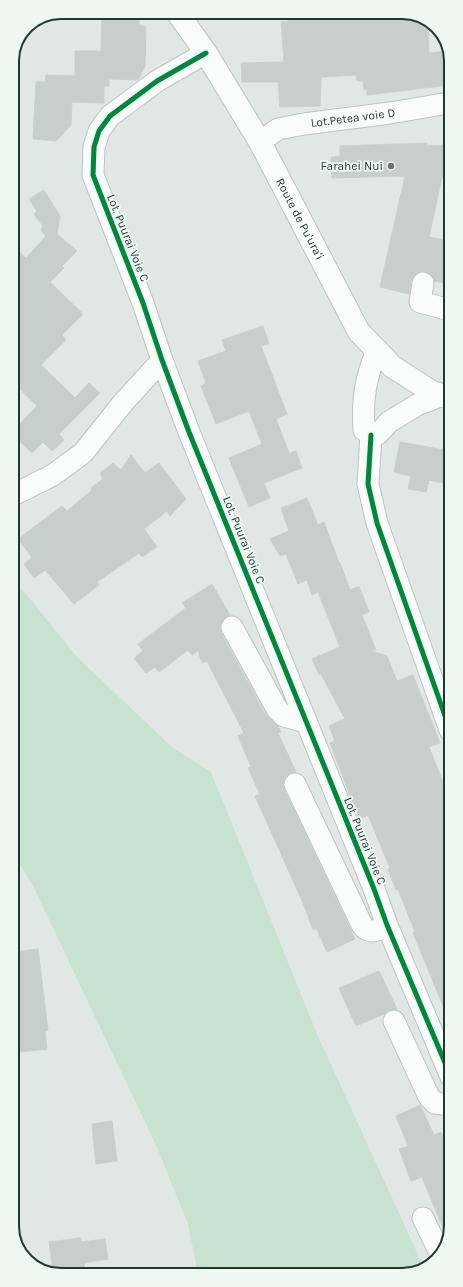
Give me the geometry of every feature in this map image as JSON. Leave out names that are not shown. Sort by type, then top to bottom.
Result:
[{"type":"main road","name":"Route de Pu'ura'i","points":[[182,19],[206,53],[260,142],[359,332],[393,367],[432,392],[444,395]]},
{"type":"street","name":"Lot. Puurai Voie C","points":[[206,53],[158,81],[110,116],[99,131],[94,146],[93,175],[143,303],[162,360],[374,889],[387,927],[444,1061]]},
{"type":"street","name":"Lot.Petea voie D","points":[[260,142],[278,129],[444,104]]},
{"type":"street","points":[[423,283],[420,302],[444,308]]},
{"type":"street","points":[[377,352],[364,390],[362,406],[364,430],[371,435],[378,434],[389,422],[417,405],[444,397]]},
{"type":"street","points":[[19,492],[53,475],[82,453],[122,404],[162,360]]},
{"type":"street","points":[[371,435],[368,484],[377,523],[444,695]]},
{"type":"street","points":[[232,626],[278,709],[284,716],[306,722]]},
{"type":"street","points":[[295,784],[362,925],[366,930],[372,932],[387,927]]},
{"type":"street","points":[[394,1021],[429,1097],[435,1103],[444,1104]]},
{"type":"street","points":[[423,1218],[437,1248]]},
{"type":"green space","points":[[19,588],[26,594],[77,657],[173,748],[211,772],[317,1034],[421,1263],[407,1268],[197,1268],[188,1224],[156,1145],[33,886],[19,863]]},
{"type":"building","points":[[288,19],[404,19],[418,22],[428,29],[429,53],[443,52],[444,86],[367,95],[367,89],[364,90],[363,81],[357,81],[356,75],[321,77],[320,106],[280,107],[278,82],[242,82],[241,63],[284,62],[281,22],[288,22]]},
{"type":"building","points":[[102,20],[139,20],[139,25],[146,27],[145,66],[138,80],[109,79],[109,86],[104,86],[104,103],[72,102],[71,125],[56,141],[33,139],[36,82],[45,82],[46,75],[75,76],[75,51],[101,51]]},
{"type":"building","points":[[427,143],[427,146],[444,145],[444,177],[442,177],[429,237],[444,240],[444,283],[434,281],[431,274],[425,271],[414,275],[411,281],[409,294],[380,287],[405,176],[332,178],[331,157],[340,156],[340,146]]},
{"type":"building","points":[[44,190],[60,216],[57,234],[77,251],[62,266],[64,268],[50,282],[83,314],[62,335],[66,340],[41,365],[75,398],[89,383],[100,393],[59,434],[64,440],[52,451],[43,442],[32,453],[19,441],[19,425],[37,406],[19,388],[19,252],[26,258],[46,236],[41,230],[43,226],[34,214],[37,211],[29,199]]},
{"type":"building","points":[[263,326],[269,344],[261,346],[287,414],[276,419],[289,453],[296,451],[302,468],[264,483],[270,498],[249,507],[229,458],[262,444],[249,411],[216,424],[201,386],[206,383],[198,361],[226,351],[222,340]]},
{"type":"building","points":[[400,442],[444,450],[444,483],[429,480],[426,492],[408,489],[411,476],[394,472]]},
{"type":"building","points":[[131,455],[145,473],[159,463],[186,499],[170,516],[167,511],[144,529],[157,547],[142,557],[139,553],[97,582],[99,585],[74,604],[45,570],[34,578],[24,564],[32,557],[19,538],[62,506],[67,511],[92,490],[91,488],[103,479],[100,473],[113,463],[121,470]]},
{"type":"building","points":[[307,498],[318,525],[324,522],[350,590],[359,586],[369,612],[362,615],[376,650],[369,650],[387,656],[397,681],[413,675],[440,743],[429,747],[444,785],[444,1008],[413,933],[415,932],[398,889],[396,890],[388,869],[390,868],[368,815],[359,819],[330,743],[335,741],[329,726],[345,719],[321,674],[319,675],[312,659],[340,647],[318,592],[312,595],[307,580],[298,584],[286,554],[280,556],[270,539],[289,531],[281,508]]},
{"type":"building","points":[[212,584],[230,615],[222,621],[220,627],[221,633],[266,715],[278,726],[281,732],[278,733],[296,772],[290,773],[285,777],[283,783],[284,789],[355,939],[327,952],[316,928],[313,930],[304,905],[255,796],[260,794],[248,768],[251,767],[238,736],[244,733],[207,661],[202,663],[198,651],[192,655],[188,650],[159,672],[155,667],[146,673],[134,658],[143,651],[138,644],[186,608],[182,603]]},
{"type":"building","points":[[38,949],[48,1030],[45,1031],[47,1049],[20,1052],[19,951]]},
{"type":"building","points":[[379,971],[397,1009],[389,1010],[384,1014],[356,1026],[339,988]]},
{"type":"building","points":[[420,1105],[434,1135],[441,1132],[444,1139],[444,1230],[422,1177],[411,1181],[399,1149],[408,1146],[396,1116]]},
{"type":"building","points":[[112,1121],[117,1161],[96,1164],[92,1124]]},
{"type":"building","points":[[80,1238],[81,1242],[105,1239],[108,1259],[84,1263],[85,1268],[52,1267],[49,1242]]},
{"type":"cycle path","points":[[206,53],[157,81],[110,116],[99,131],[94,147],[93,175],[143,303],[162,360],[189,432],[374,889],[387,925],[444,1060]]},
{"type":"cycle path","points":[[371,435],[368,484],[377,523],[444,713]]},
{"type":"place","name":"Farahei Nui","points":[[391,166]]}]
